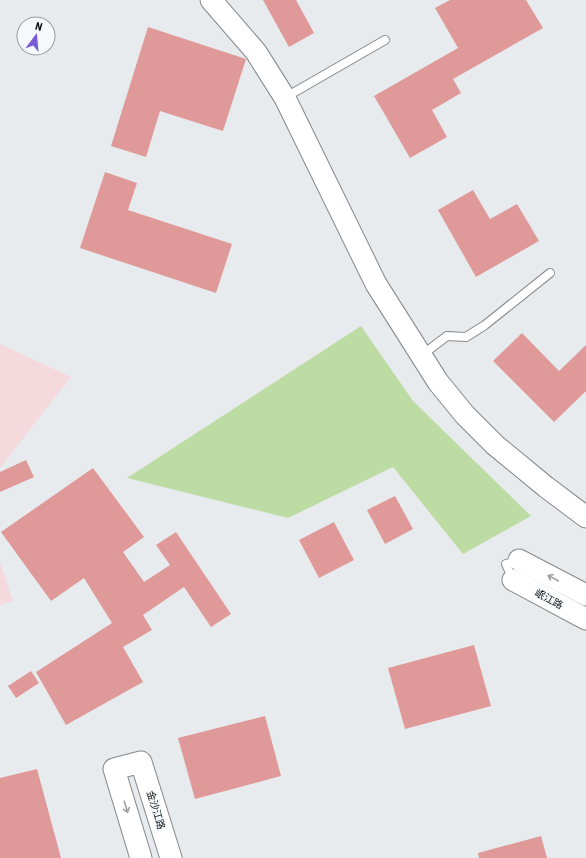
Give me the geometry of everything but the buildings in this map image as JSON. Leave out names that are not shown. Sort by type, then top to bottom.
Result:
[{"type":"street","points":[[212,0],[256,52],[285,98],[376,284],[438,382],[465,415],[495,445],[546,487],[586,517]]},
{"type":"street","name":"岷江路","points":[[586,595],[516,570],[586,619]]},
{"type":"street","name":"金沙江路","points":[[141,858],[114,769],[141,762],[171,858]]},
{"type":"lane","points":[[285,98],[385,40]]},
{"type":"lane","points":[[421,355],[447,336],[466,337],[486,325],[550,273]]},
{"type":"shaded area","points":[[0,344],[71,377],[0,468]]},
{"type":"shaded area","points":[[0,562],[13,601],[0,605]]},
{"type":"green space","points":[[361,326],[413,401],[531,516],[463,554],[393,467],[288,518],[127,478]]}]
